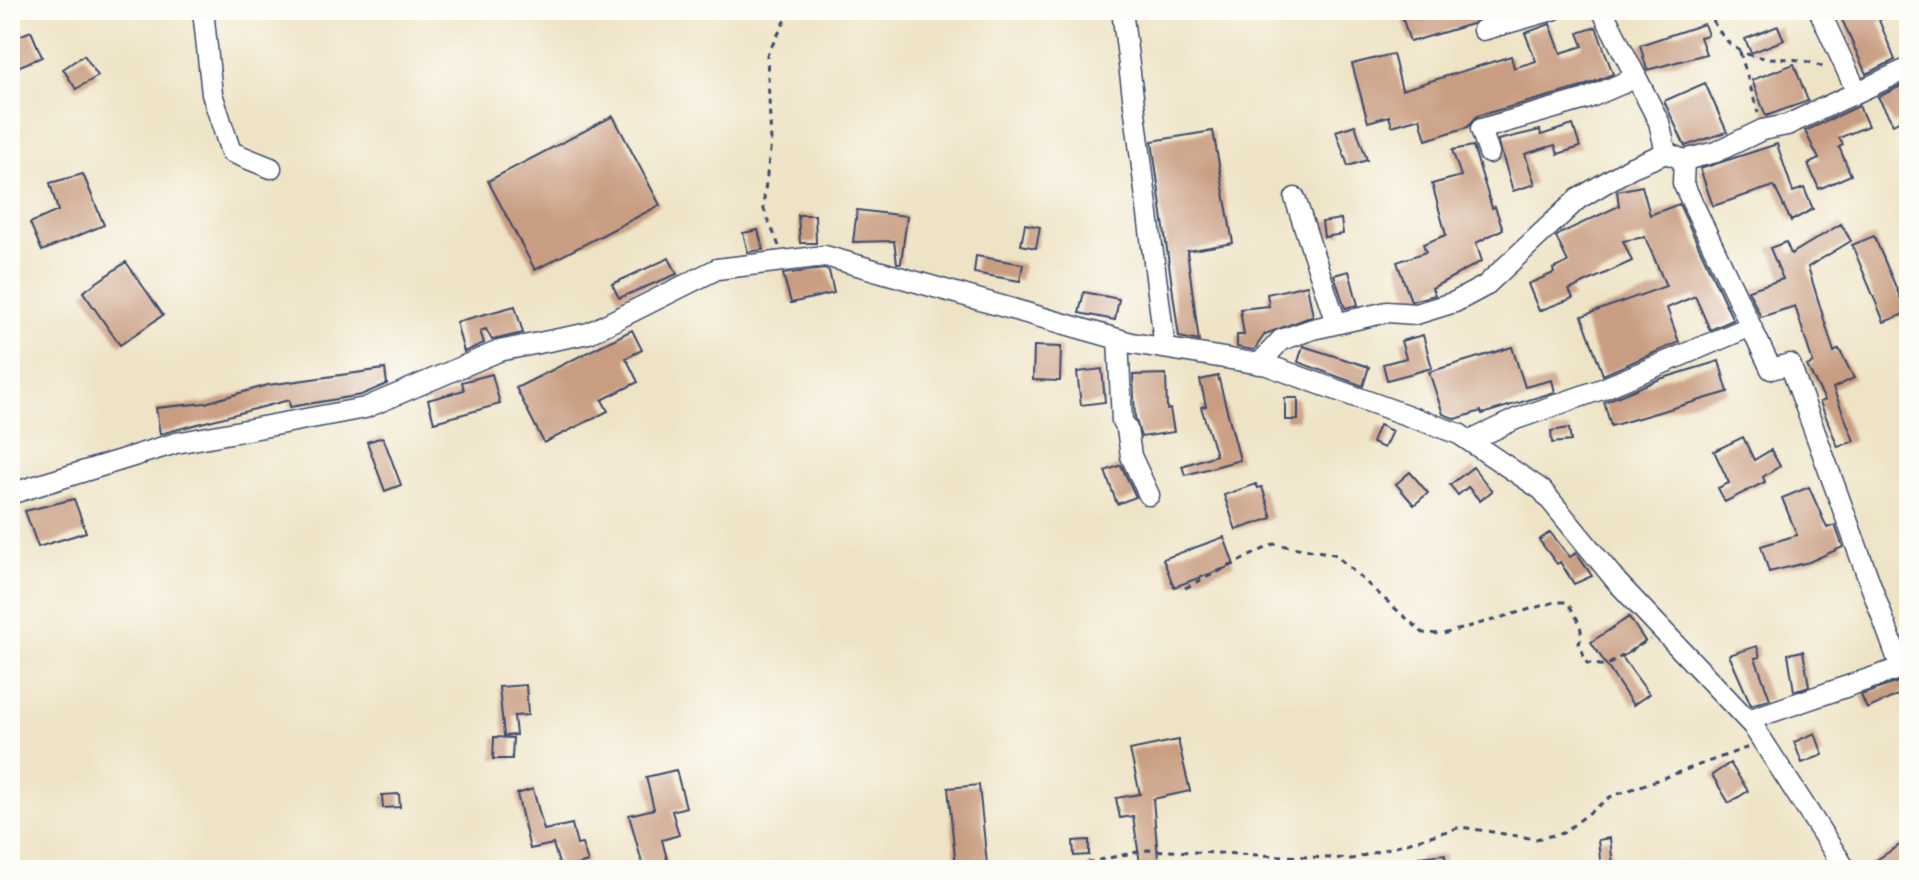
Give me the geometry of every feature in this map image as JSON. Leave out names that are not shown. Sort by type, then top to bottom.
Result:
[{"type":"street","points":[[203,10],[212,94],[231,152],[271,168]]},
{"type":"street","points":[[1122,10],[1165,348]]},
{"type":"street","points":[[1483,30],[1553,10]]},
{"type":"street","points":[[1602,10],[1659,122],[1675,156],[1683,183],[1771,369],[1790,364],[1905,667],[1748,720]]},
{"type":"street","points":[[1819,10],[1857,92]]},
{"type":"street","points":[[1259,364],[1281,340],[1387,312],[1416,314],[1465,297],[1485,286],[1578,199],[1632,167],[1675,156],[1716,152],[1762,130],[1787,125],[1909,68]]},
{"type":"street","points":[[1489,153],[1481,129],[1586,99],[1635,78]]},
{"type":"street","points":[[1295,198],[1336,323]]},
{"type":"street","points":[[10,494],[176,443],[365,408],[499,351],[589,333],[717,269],[825,256],[1118,339],[1259,364],[1459,434],[1542,490],[1617,582],[1748,720],[1846,870]]},
{"type":"street","points":[[1470,441],[1516,419],[1602,389],[1749,327]]},
{"type":"street","points":[[1118,339],[1122,421],[1131,456],[1149,495]]},
{"type":"path","points":[[785,261],[763,207],[771,142],[767,55],[791,10]]},
{"type":"path","points":[[1707,10],[1719,34],[1740,52],[1818,65],[1829,70]]},
{"type":"path","points":[[1740,52],[1762,130]]},
{"type":"path","points":[[1185,588],[1274,544],[1334,554],[1423,633],[1443,634],[1555,602],[1567,602],[1578,620],[1582,637],[1579,643],[1587,663],[1606,666],[1650,640],[1657,625]]},
{"type":"path","points":[[1027,870],[1070,866],[1147,850],[1352,859],[1461,827],[1536,839],[1563,833],[1610,797],[1763,742]]},
{"type":"building","points":[[1400,10],[1416,10],[1419,19],[1439,10],[1477,10],[1479,18],[1472,24],[1410,42]]},
{"type":"building","points":[[1852,10],[1901,10],[1879,20],[1895,60],[1866,74],[1840,15]]},
{"type":"building","points":[[1550,24],[1561,53],[1583,46],[1578,33],[1596,27],[1613,74],[1582,87],[1477,116],[1468,127],[1426,140],[1420,118],[1392,126],[1389,116],[1368,122],[1352,64],[1393,54],[1402,90],[1511,56],[1514,68],[1536,61],[1525,33]]},
{"type":"building","points":[[1704,24],[1708,35],[1700,37],[1706,54],[1647,70],[1640,45]]},
{"type":"building","points":[[1778,26],[1784,40],[1751,53],[1745,39]]},
{"type":"building","points":[[31,31],[42,57],[10,70],[10,40]]},
{"type":"building","points":[[84,55],[98,76],[76,89],[63,69]]},
{"type":"building","points":[[1794,64],[1808,101],[1766,116],[1752,80]]},
{"type":"building","points":[[1909,82],[1909,115],[1893,124],[1878,97]]},
{"type":"building","points":[[1705,83],[1727,132],[1685,146],[1664,101]]},
{"type":"building","points":[[1859,106],[1868,126],[1839,138],[1843,145],[1839,147],[1851,175],[1819,189],[1808,164],[1819,159],[1805,131]]},
{"type":"building","points":[[613,116],[660,205],[535,270],[488,181]]},
{"type":"building","points":[[1355,125],[1367,160],[1348,166],[1336,131]]},
{"type":"building","points":[[1573,125],[1580,147],[1558,154],[1555,145],[1525,154],[1535,184],[1513,191],[1498,140],[1540,130],[1541,135]]},
{"type":"building","points":[[1213,131],[1233,243],[1187,251],[1199,341],[1179,337],[1152,141]]},
{"type":"building","points":[[1777,144],[1793,192],[1804,188],[1813,209],[1791,221],[1774,186],[1713,206],[1700,169]]},
{"type":"building","points":[[1473,146],[1492,208],[1495,207],[1503,229],[1476,243],[1482,261],[1432,288],[1435,295],[1411,301],[1397,262],[1426,252],[1423,244],[1446,235],[1432,184],[1461,176],[1452,150]]},
{"type":"building","points":[[83,174],[104,225],[42,251],[30,223],[58,211],[50,183]]},
{"type":"building","points":[[1642,186],[1650,215],[1679,204],[1733,320],[1710,330],[1695,296],[1667,308],[1679,342],[1603,375],[1582,316],[1666,286],[1645,237],[1623,241],[1632,261],[1569,290],[1573,298],[1539,311],[1528,284],[1554,273],[1553,269],[1568,262],[1556,237],[1619,206],[1617,191]]},
{"type":"building","points":[[857,210],[907,216],[901,263],[897,263],[894,241],[853,242]]},
{"type":"building","points":[[798,215],[815,215],[816,243],[800,243]]},
{"type":"building","points":[[1341,219],[1343,234],[1324,237],[1322,222]]},
{"type":"building","points":[[1025,224],[1040,227],[1036,248],[1021,245]]},
{"type":"building","points":[[1841,224],[1851,241],[1808,267],[1834,352],[1839,349],[1854,378],[1833,388],[1854,441],[1838,447],[1820,402],[1825,400],[1807,366],[1813,363],[1795,306],[1761,317],[1748,290],[1783,279],[1770,248],[1786,242],[1791,254]]},
{"type":"building","points":[[758,230],[763,250],[748,252],[743,233]]},
{"type":"building","points":[[1874,236],[1907,313],[1884,322],[1852,245]]},
{"type":"building","points":[[976,256],[1023,264],[1020,281],[974,273]]},
{"type":"building","points":[[669,258],[677,274],[619,298],[612,284]]},
{"type":"building","points":[[126,262],[163,315],[120,345],[83,292]]},
{"type":"building","points":[[829,271],[834,293],[791,303],[783,274]]},
{"type":"building","points":[[1349,271],[1358,305],[1345,308],[1334,275]]},
{"type":"building","points":[[1307,285],[1313,316],[1265,334],[1254,350],[1237,347],[1237,335],[1244,335],[1240,309],[1269,306],[1267,294]]},
{"type":"building","points":[[1084,292],[1119,299],[1115,320],[1079,313]]},
{"type":"building","points":[[515,306],[523,333],[492,340],[486,329],[480,331],[484,343],[464,352],[456,322]]},
{"type":"building","points":[[632,330],[642,350],[626,358],[638,382],[602,400],[608,411],[544,443],[516,388]]},
{"type":"building","points":[[1423,335],[1432,368],[1387,380],[1383,364],[1406,358],[1401,341]]},
{"type":"building","points":[[1034,346],[1061,347],[1060,381],[1033,380]]},
{"type":"building","points":[[1303,346],[1369,367],[1363,386],[1298,362]]},
{"type":"building","points":[[1512,347],[1525,387],[1552,380],[1555,392],[1482,414],[1481,411],[1456,419],[1443,414],[1429,372]]},
{"type":"building","points":[[1719,361],[1728,392],[1611,426],[1604,402],[1660,379]]},
{"type":"building","points":[[385,369],[387,384],[361,395],[290,407],[289,400],[160,434],[156,408],[205,403],[268,385]]},
{"type":"building","points":[[1102,369],[1105,402],[1081,405],[1077,372]]},
{"type":"building","points":[[492,374],[500,404],[434,422],[428,400],[464,390],[462,382]]},
{"type":"building","points":[[1166,374],[1167,410],[1170,409],[1174,432],[1141,437],[1135,417],[1133,375]]},
{"type":"building","points":[[1218,376],[1240,460],[1185,475],[1182,466],[1216,455],[1201,407],[1206,406],[1200,380]]},
{"type":"building","points":[[1285,398],[1298,398],[1298,420],[1285,420]]},
{"type":"building","points":[[1379,425],[1392,431],[1384,448],[1372,443]]},
{"type":"building","points":[[1569,428],[1571,441],[1552,443],[1551,431]]},
{"type":"building","points":[[383,437],[401,485],[385,491],[367,442]]},
{"type":"building","points":[[1743,437],[1754,460],[1771,450],[1780,466],[1763,477],[1765,482],[1725,502],[1718,488],[1729,483],[1714,451]]},
{"type":"building","points":[[1121,465],[1136,497],[1117,504],[1105,471]]},
{"type":"building","points":[[1473,467],[1492,491],[1480,501],[1468,487],[1458,495],[1450,485]]},
{"type":"building","points":[[1410,472],[1428,493],[1414,505],[1396,484]]},
{"type":"building","points":[[1256,484],[1258,488],[1262,487],[1272,518],[1236,530],[1224,495]]},
{"type":"building","points":[[1809,487],[1827,528],[1835,525],[1843,547],[1809,562],[1769,572],[1761,546],[1797,535],[1782,498]]},
{"type":"building","points":[[74,499],[86,532],[38,547],[25,511]]},
{"type":"building","points":[[1550,532],[1570,557],[1576,553],[1592,576],[1574,584],[1560,562],[1557,564],[1539,540]]},
{"type":"building","points":[[1224,537],[1234,565],[1174,587],[1163,559]]},
{"type":"building","points":[[1629,617],[1645,641],[1622,657],[1649,694],[1633,705],[1591,642]]},
{"type":"building","points":[[1757,646],[1760,657],[1755,658],[1770,699],[1751,705],[1729,655]]},
{"type":"building","points":[[1803,651],[1809,686],[1794,691],[1788,654]]},
{"type":"building","points":[[1909,678],[1909,690],[1867,709],[1861,695]]},
{"type":"building","points":[[526,685],[528,715],[514,716],[516,735],[504,736],[499,687]]},
{"type":"building","points":[[1815,733],[1823,755],[1802,763],[1794,742]]},
{"type":"building","points":[[494,737],[513,738],[512,759],[493,759]]},
{"type":"building","points":[[1178,740],[1190,791],[1153,799],[1159,870],[1141,870],[1133,816],[1120,818],[1116,798],[1140,794],[1130,750]]},
{"type":"building","points":[[1730,763],[1748,791],[1729,803],[1712,775]]},
{"type":"building","points":[[676,770],[686,807],[672,811],[679,835],[662,840],[670,870],[644,870],[629,815],[654,809],[646,777]]},
{"type":"building","points":[[979,785],[987,864],[956,867],[948,788]]},
{"type":"building","points":[[533,789],[544,830],[572,824],[577,845],[582,844],[588,862],[561,870],[553,844],[530,849],[517,794]]},
{"type":"building","points":[[399,794],[400,807],[383,808],[382,795]]},
{"type":"building","points":[[1610,838],[1613,866],[1601,868],[1598,840]]},
{"type":"building","points":[[1909,839],[1909,870],[1861,870]]},
{"type":"building","points":[[1089,840],[1089,855],[1074,856],[1073,841]]},
{"type":"building","points":[[1445,854],[1446,867],[1420,870],[1419,857]]}]
